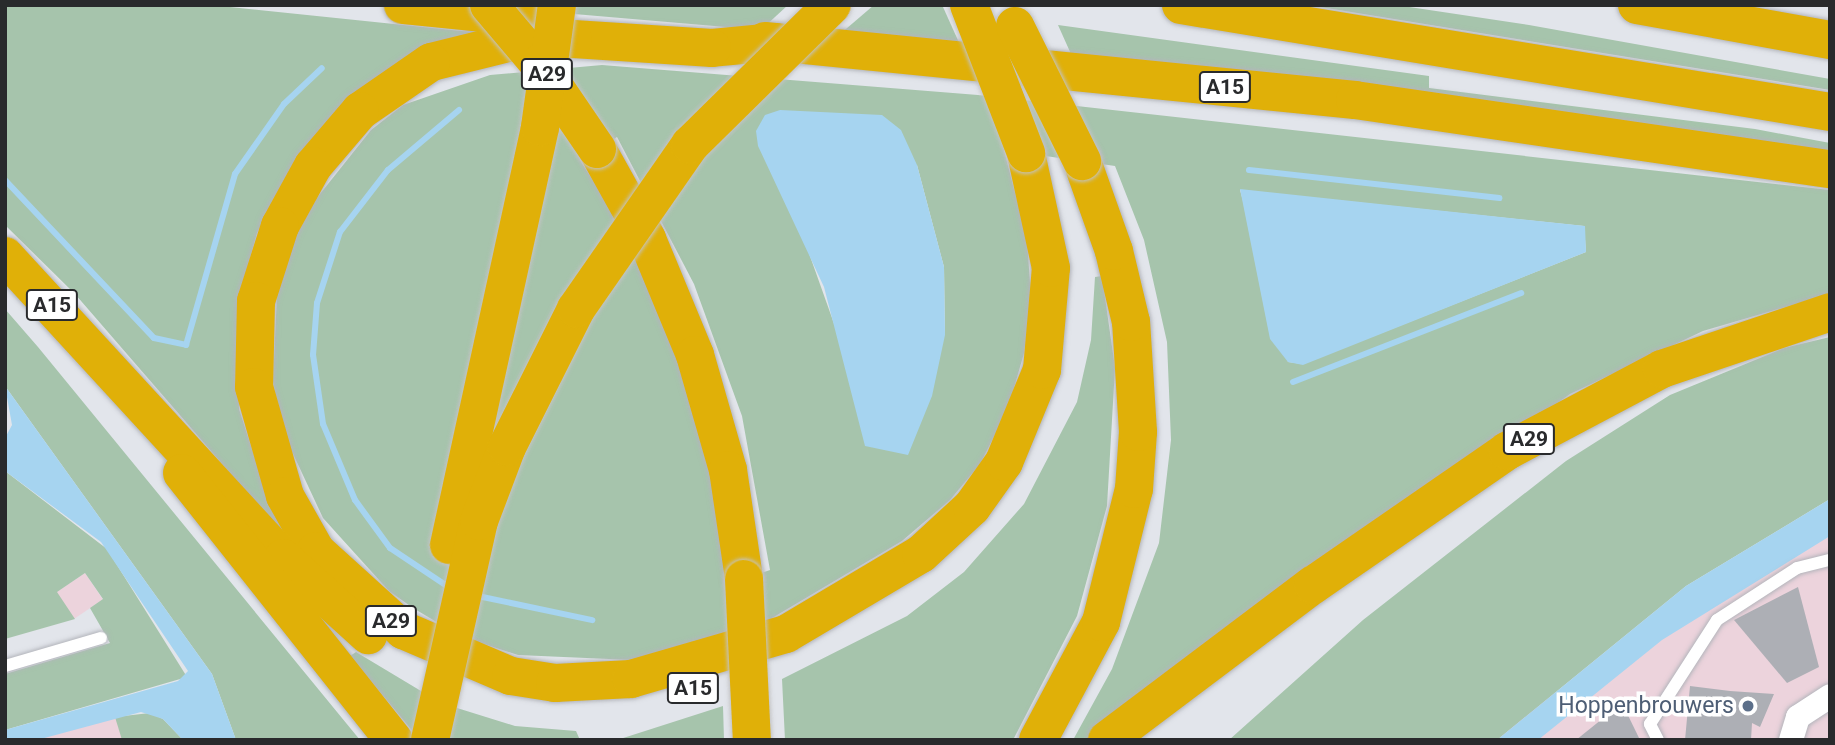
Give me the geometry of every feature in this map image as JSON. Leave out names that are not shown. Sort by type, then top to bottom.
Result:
[{"type":"highway","name":"A15","points":[[403,5],[1354,100],[1830,169]]},
{"type":"highway","name":"A29","points":[[489,5],[539,64],[597,149],[647,239],[695,355],[728,470],[744,579],[752,740]]},
{"type":"highway","name":"A29","points":[[429,740],[430,638],[540,127],[557,5]]},
{"type":"highway","points":[[429,740],[479,521],[507,447],[576,309],[690,145],[832,5]]},
{"type":"highway","name":"A29","points":[[969,5],[1054,157],[1129,311],[1136,466],[1114,588],[1084,662],[1038,740]]},
{"type":"highway","points":[[1181,5],[1830,112]]},
{"type":"highway","points":[[1637,5],[1830,40]]},
{"type":"highway","name":"A15","points":[[5,256],[283,558],[396,654],[467,689],[526,704],[632,703],[746,676],[866,623],[966,550],[1002,508],[1052,412],[1073,337],[1074,252],[1054,157],[1011,15]]},
{"type":"highway","name":"A29","points":[[775,42],[712,48],[560,40],[508,43],[431,62],[360,111],[313,166],[280,226],[256,301],[254,387],[285,496],[316,551],[403,630],[512,676],[555,683],[631,679],[786,634],[921,554],[989,485],[1020,431],[1042,370],[1051,268],[1054,157]]},
{"type":"highway","name":"A29","points":[[1107,740],[1313,585],[1507,451],[1662,369],[1830,312]]},
{"type":"highway","name":"A15","points":[[97,355],[214,517],[394,740]]},
{"type":"street","points":[[1791,740],[1798,717],[1830,696]]},
{"type":"lane","points":[[1658,740],[1650,724],[1717,620],[1797,568],[1830,560]]},
{"type":"lane","points":[[5,666],[100,638]]},
{"type":"shaded area","points":[[1830,537],[1830,740],[1480,740],[1771,558]]},
{"type":"shaded area","points":[[85,573],[103,600],[74,619],[56,593]]},
{"type":"shaded area","points":[[118,698],[133,740],[5,740]]},
{"type":"green space","points":[[5,5],[211,5],[500,35],[433,51],[274,200],[257,233],[237,305],[239,409],[268,499],[314,570],[75,294],[5,225]]},
{"type":"green space","points":[[575,5],[788,5],[761,30],[574,14]]},
{"type":"green space","points":[[874,5],[943,7],[961,47],[839,35]]},
{"type":"green space","points":[[1308,5],[1396,5],[1529,25],[1830,79],[1830,90]]},
{"type":"green space","points":[[1058,25],[1429,76],[1429,88],[1755,129],[1830,143],[1830,154],[1075,63]]},
{"type":"green space","points":[[602,65],[978,95],[1830,190],[1830,294],[1703,331],[1570,394],[1087,740],[1073,740],[1112,669],[1159,543],[1171,440],[1167,342],[1144,240],[1115,166],[1004,150],[1027,240],[1031,297],[1024,353],[1008,409],[980,464],[950,500],[902,541],[762,624],[632,660],[518,655],[460,636],[413,608],[389,591],[323,518],[281,428],[273,381],[277,295],[291,245],[316,199],[371,130],[403,105],[490,75]],"holes":[[[617,137],[694,284],[742,416],[770,570],[744,579],[671,337],[622,227],[580,160]],[[917,165],[944,267],[945,335],[842,346],[800,228]],[[1240,190],[1584,226],[1586,252],[1303,364],[1288,362]]]},
{"type":"green space","points":[[1102,276],[1115,368],[1107,506],[1077,616],[1013,740],[785,740],[782,679],[907,616],[964,572],[1024,504],[1077,402],[1091,340],[1095,277]]},
{"type":"green space","points":[[5,309],[360,740],[236,740],[212,674],[5,386]]},
{"type":"green space","points":[[1830,337],[1830,499],[1686,586],[1497,740],[1229,740],[1363,620],[1566,461],[1670,395],[1784,348]]},
{"type":"green space","points":[[5,471],[107,549],[187,677],[5,730],[5,674],[110,643],[90,608],[103,599],[85,573],[57,592],[75,619],[5,639]]},
{"type":"green space","points":[[356,652],[441,703],[515,726],[576,731],[580,740],[420,740],[350,656]]},
{"type":"green space","points":[[723,706],[724,740],[617,740]]},
{"type":"green space","points":[[150,713],[163,719],[183,740],[122,740],[115,717]]},
{"type":"water","points":[[780,110],[882,115],[901,130],[917,165],[944,267],[945,335],[932,396],[908,455],[865,446],[824,287],[758,146],[756,131],[765,115]]},
{"type":"water","points":[[1240,189],[1585,226],[1586,252],[1303,365],[1288,362],[1270,339]]},
{"type":"water","points":[[5,386],[212,674],[236,740],[183,740],[163,719],[141,712],[37,740],[5,740],[5,730],[178,681],[188,671],[101,542],[5,471],[5,438],[12,425]]},
{"type":"water","points":[[1830,499],[1830,536],[1662,640],[1538,740],[1497,740],[1686,586]]},
{"type":"building","points":[[1798,587],[1819,667],[1787,683],[1734,620]]},
{"type":"building","points":[[1690,686],[1774,694],[1760,727],[1752,723],[1751,740],[1685,740]]},
{"type":"building","points":[[1622,703],[1640,740],[1576,740]]},
{"type":"waterway","points":[[5,180],[154,338],[186,345],[235,174],[284,104],[322,68]]},
{"type":"waterway","points":[[450,588],[390,548],[355,500],[323,424],[313,355],[317,303],[340,232],[388,170],[459,110]]},
{"type":"waterway","points":[[1249,170],[1499,198]]},
{"type":"waterway","points":[[1293,382],[1521,293]]},
{"type":"waterway","points":[[473,595],[592,620]]},
{"type":"place","name":"Hoppenbrouwers","points":[[1748,706]]}]
